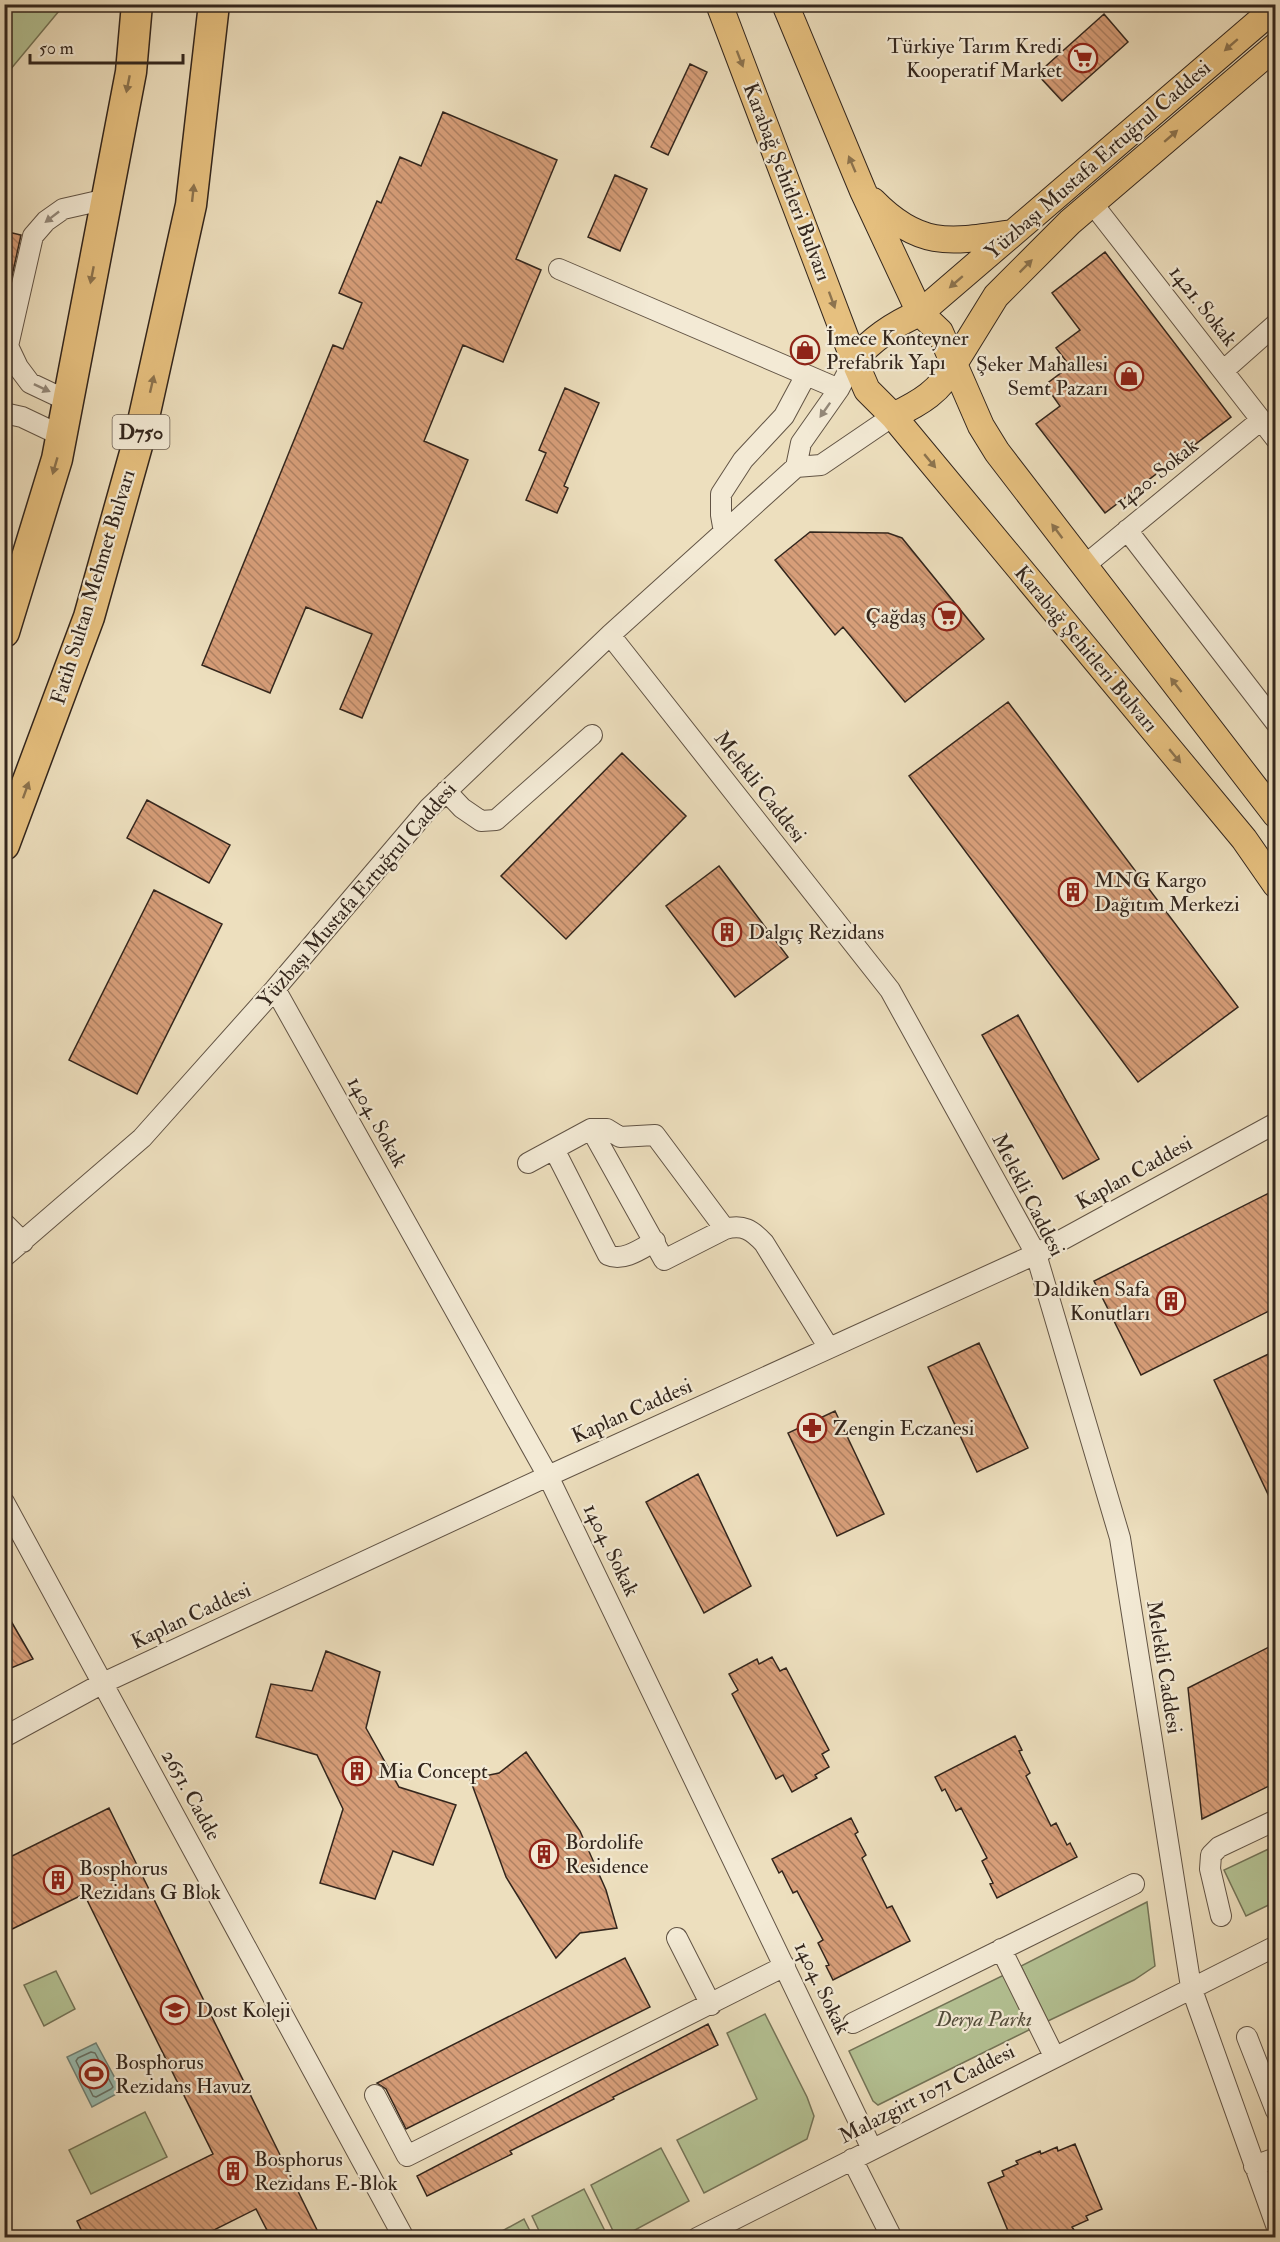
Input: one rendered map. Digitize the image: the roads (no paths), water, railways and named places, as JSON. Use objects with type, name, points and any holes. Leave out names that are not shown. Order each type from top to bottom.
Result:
[{"type":"highway","points":[[7,618],[57,459],[62,436],[131,72],[137,4]]},
{"type":"highway","name":"Fatih Sultan Mehmet Bulvarı","points":[[4,845],[89,617],[140,435],[191,205],[214,4]]},
{"type":"main road","name":"Karabağ Şehitleri Bulvarı","points":[[719,4],[867,390],[893,416],[1244,839],[1261,861],[1275,885]]},
{"type":"main road","points":[[785,4],[863,191],[920,313],[940,332],[981,426],[991,443],[1275,815]]},
{"type":"main road","name":"Yüzbaşı Mustafa Ertuğrul Caddesi","points":[[920,313],[1275,7]]},
{"type":"main road","name":"Yüzbaşı Mustafa Ertuğrul Caddesi","points":[[954,363],[996,296],[1092,203],[1275,46]]},
{"type":"main road","points":[[863,191],[885,214],[902,227],[922,236],[945,241],[1012,233]]},
{"type":"main road","points":[[854,360],[873,340],[894,325],[920,313]]},
{"type":"main road","points":[[893,416],[913,406],[937,389],[947,379],[954,363]]},
{"type":"street","points":[[68,401],[30,383],[18,367],[8,346],[33,236],[46,221],[63,209],[106,199]]},
{"type":"street","name":"1421. Sokak","points":[[1092,203],[1275,439]]},
{"type":"street","points":[[559,269],[839,389]]},
{"type":"street","points":[[1223,371],[1275,324]]},
{"type":"street","points":[[854,360],[839,389],[801,443],[796,467],[821,465],[893,416]]},
{"type":"street","points":[[724,532],[721,494],[742,460],[784,416],[806,375]]},
{"type":"street","points":[[4,413],[22,417],[62,436]]},
{"type":"street","name":"1420. Sokak","points":[[1084,566],[1261,420]]},
{"type":"street","name":"Yüzbaşı Mustafa Ertuğrul Caddesi","points":[[4,1257],[142,1138],[275,989],[446,791],[610,635],[796,467]]},
{"type":"street","points":[[1127,530],[1275,723]]},
{"type":"street","name":"Melekli Caddesi","points":[[610,635],[890,990],[1036,1254],[1119,1538],[1191,1987],[1275,2225]]},
{"type":"street","points":[[446,791],[462,808],[481,821],[496,820],[592,735]]},
{"type":"street","name":"1404. Sokak","points":[[275,989],[548,1476],[872,2148]]},
{"type":"street","name":"Kaplan Caddesi","points":[[4,1737],[103,1683],[548,1476],[1036,1254],[1275,1123]]},
{"type":"street","points":[[591,1128],[664,1260],[725,1229],[736,1226],[752,1230],[764,1243],[829,1348]]},
{"type":"street","points":[[528,1163],[591,1128],[607,1129],[620,1137],[656,1135],[725,1229]]},
{"type":"street","points":[[554,1149],[608,1255],[615,1258],[630,1254],[655,1241]]},
{"type":"street","points":[[4,1223],[23,1242]]},
{"type":"street","name":"2651. Cadde","points":[[4,1502],[404,2238]]},
{"type":"street","points":[[1221,1916],[1210,1869],[1211,1855],[1220,1847],[1275,1820]]},
{"type":"street","points":[[853,2023],[1134,1884]]},
{"type":"street","points":[[677,1938],[711,2005]]},
{"type":"street","name":"Malazgirt 1071 Caddesi","points":[[698,2238],[1275,1946]]},
{"type":"street","points":[[1001,1949],[1054,2056]]},
{"type":"street","points":[[375,2095],[407,2156],[785,1966]]},
{"type":"street","points":[[1247,2037],[1275,2111]]},
{"type":"street","points":[[1254,2166],[1275,2158]]},
{"type":"street","points":[[852,2159],[892,2238]]},
{"type":"water","name":"Bosphorus Rezidans Havuz","points":[[96,2043],[122,2091],[92,2107],[67,2057]]},
{"type":"place","name":"Türkiye Tarım Kredi Kooperatif Market","points":[[1083,58]]},
{"type":"place","name":"İmece Konteyner Prefabrik Yapı","points":[[805,350]]},
{"type":"place","name":"Şeker Mahallesi Semt Pazarı","points":[[1129,376]]},
{"type":"place","name":"Çağdaş","points":[[947,616]]},
{"type":"place","name":"MNG Kargo Dağıtım Merkezi","points":[[1073,892]]},
{"type":"place","name":"Dalgıç Rezidans","points":[[727,932]]},
{"type":"place","name":"Daldiken Safa Konutları","points":[[1171,1301]]},
{"type":"place","name":"Zengin Eczanesi","points":[[812,1428]]},
{"type":"place","name":"Mia Concept","points":[[357,1771]]},
{"type":"place","name":"Bordolife Residence","points":[[544,1854]]},
{"type":"place","name":"Bosphorus Rezidans G Blok","points":[[58,1880]]},
{"type":"place","name":"Dost Koleji","points":[[175,2010]]},
{"type":"place","name":"Bosphorus Rezidans Havuz","points":[[94,2074]]},
{"type":"place","name":"Bosphorus Rezidans E-Blok","points":[[233,2171]]},
{"type":"park label","name":"Derya Parkı","points":[[984,2019]]}]
